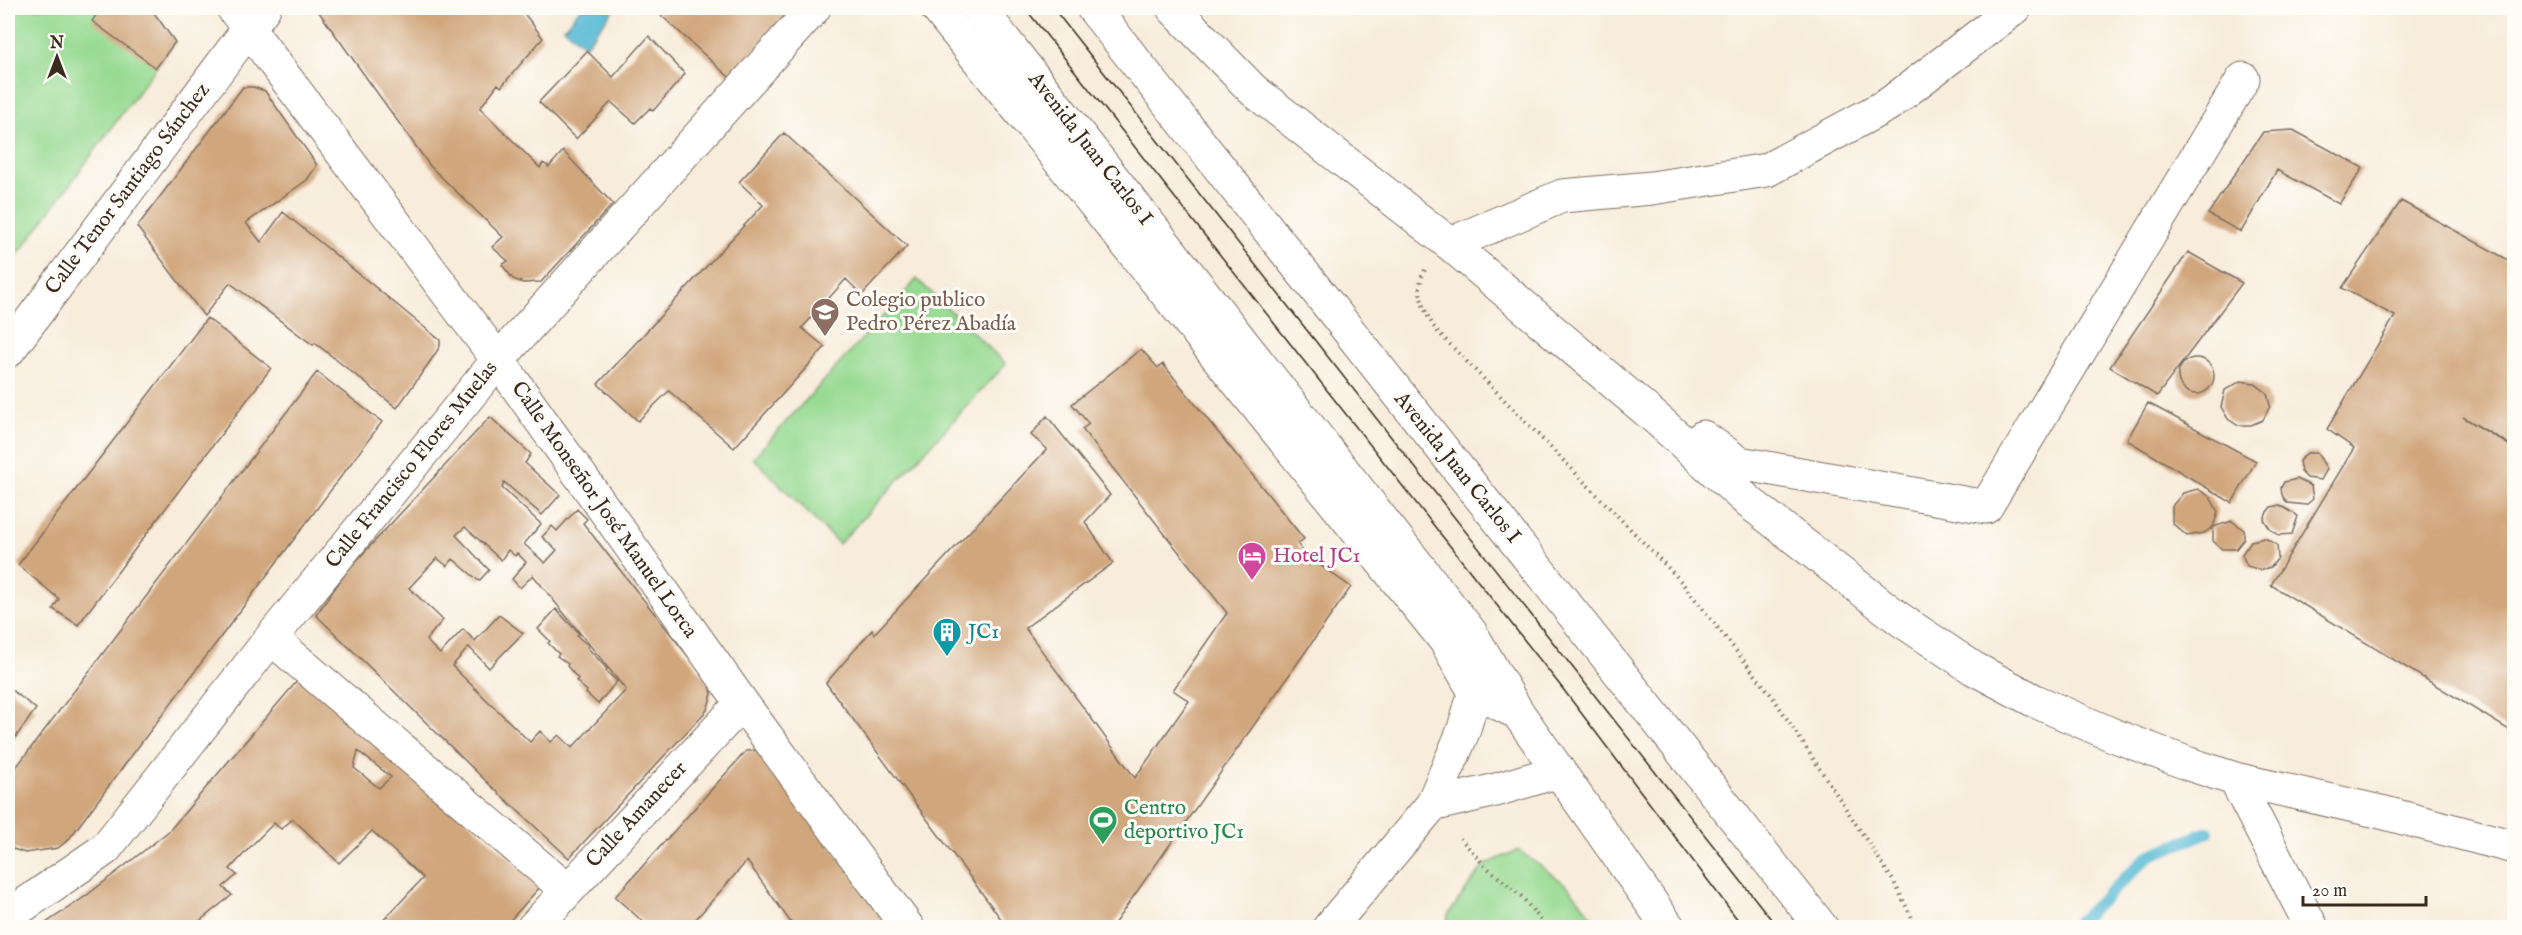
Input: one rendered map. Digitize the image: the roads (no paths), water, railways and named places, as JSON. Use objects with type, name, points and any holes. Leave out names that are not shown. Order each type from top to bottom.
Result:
[{"type":"street","name":"Calle Francisco Flores Muelas","points":[[8,916],[105,849],[271,638],[498,360],[814,8]]},
{"type":"street","points":[[937,8],[1445,640],[1475,692],[1518,713]]},
{"type":"street","name":"Avenida Juan Carlos I","points":[[978,8],[1471,633],[1518,713],[1669,927]]},
{"type":"street","name":"Avenida Juan Carlos I","points":[[1093,8],[1822,927]]},
{"type":"street","points":[[1173,8],[1253,90],[1450,244],[1659,421],[1750,503],[1901,620],[1973,668],[2035,701],[2113,735],[2235,779],[2381,812],[2514,847]]},
{"type":"street","points":[[1450,244],[1562,196],[1652,188],[1767,170],[1889,104],[2015,8]]},
{"type":"street","name":"Calle Monseñor José Manuel Lorca","points":[[249,14],[742,703],[908,927]]},
{"type":"street","name":"Calle Tenor Santiago Sánchez","points":[[8,351],[249,14]]},
{"type":"street","points":[[1659,421],[1693,429],[1739,463],[1986,507],[2243,79]]},
{"type":"street","points":[[1344,922],[1432,805],[1463,732],[1475,692],[1471,633]]},
{"type":"street","points":[[271,638],[567,890]]},
{"type":"street","name":"Calle Amanecer","points":[[533,927],[742,703]]},
{"type":"street","points":[[1432,805],[1496,790],[1559,771]]},
{"type":"street","points":[[2235,779],[2312,927]]},
{"type":"water","points":[[581,8],[615,8],[585,46],[564,28]]},
{"type":"waterway","points":[[2072,928],[2149,856],[2208,832]]},
{"type":"tram line","points":[[1025,8],[1563,689],[1744,928]]},
{"type":"tram line","points":[[1053,8],[1778,928]]},
{"type":"place","name":"Colegio publico Pedro Pérez Abadía","points":[[825,338]]},
{"type":"place","name":"Hotel JC1","points":[[1252,582]]},
{"type":"place","name":"JC1","points":[[947,658]]},
{"type":"place","name":"Centro deportivo JC1","points":[[1103,846]]}]
